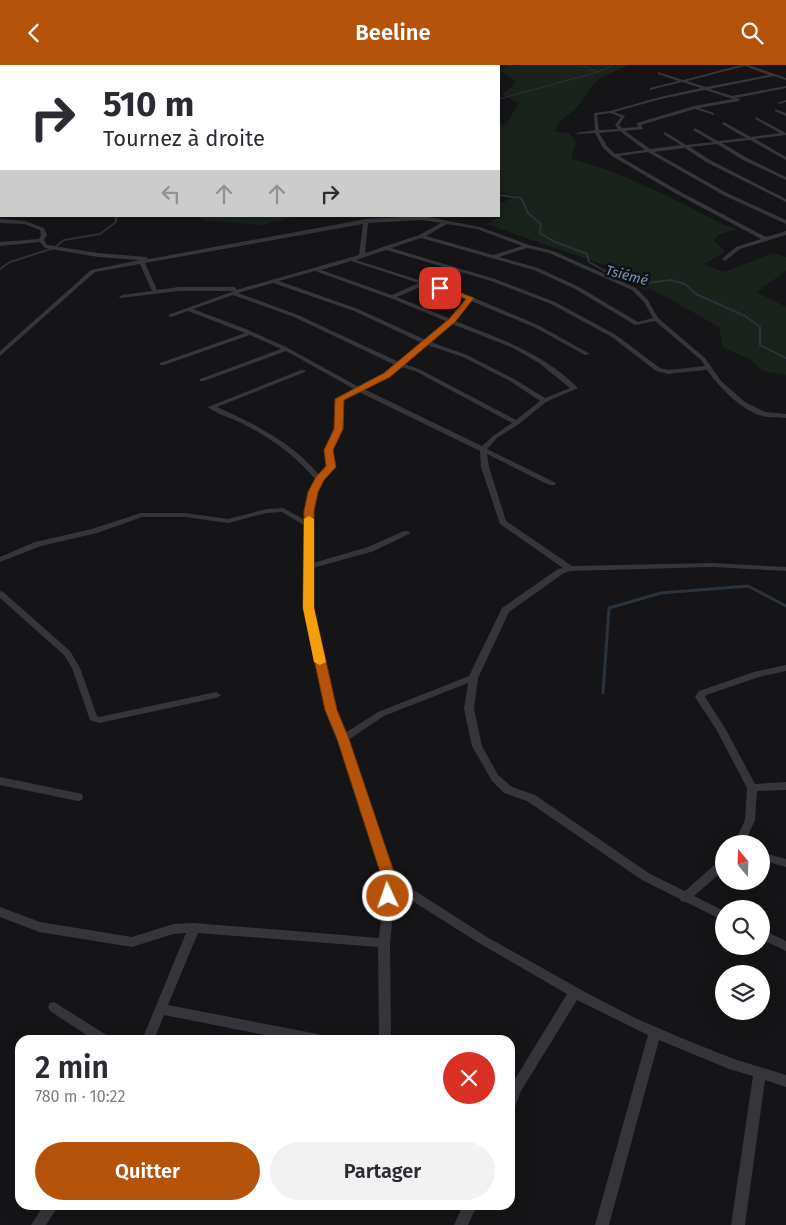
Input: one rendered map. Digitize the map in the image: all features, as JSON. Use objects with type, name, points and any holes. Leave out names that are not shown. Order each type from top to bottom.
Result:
[{"type":"street","points":[[651,89],[745,65],[786,79]]},
{"type":"street","points":[[578,133],[597,133],[641,128],[639,123],[694,107],[718,101],[739,100],[659,73]]},
{"type":"street","points":[[767,240],[690,200],[614,155],[605,147],[597,133],[595,114],[773,75]]},
{"type":"street","points":[[734,97],[786,87]]},
{"type":"street","points":[[779,103],[786,101]]},
{"type":"street","points":[[694,107],[713,114]]},
{"type":"street","points":[[776,110],[786,115]]},
{"type":"street","points":[[610,112],[623,116],[617,123],[622,131],[650,151],[729,197],[786,222]]},
{"type":"street","points":[[756,118],[785,135]]},
{"type":"street","points":[[724,123],[786,159]]},
{"type":"street","points":[[695,129],[717,143],[786,179]]},
{"type":"street","points":[[665,133],[684,147],[786,201]]},
{"type":"street","points":[[614,155],[785,135]]},
{"type":"street","points":[[0,354],[89,273],[143,261],[366,221],[409,217],[446,221],[478,228],[527,246],[551,252],[634,289],[646,301],[656,319],[693,353],[703,359],[708,368],[728,391],[752,409],[763,414],[786,416]]},
{"type":"street","points":[[0,221],[36,226],[42,229],[44,235],[41,240]]},
{"type":"street","points":[[362,255],[366,221]]},
{"type":"street","points":[[171,315],[250,287],[317,270],[386,248],[421,236],[446,221]]},
{"type":"street","points":[[725,259],[738,248],[786,233]]},
{"type":"street","points":[[421,236],[536,269],[577,288],[637,324],[656,319]]},
{"type":"street","points":[[41,240],[45,246],[54,248],[143,261]]},
{"type":"street","points":[[0,244],[41,240]]},
{"type":"street","points":[[493,257],[527,246]]},
{"type":"street","points":[[386,248],[494,280],[553,303],[614,336],[658,370],[668,372],[708,368]]},
{"type":"street","points":[[352,259],[470,298],[538,327],[587,354]]},
{"type":"street","points":[[143,261],[155,292]]},
{"type":"street","points":[[317,270],[392,297],[514,347],[541,362],[575,388],[544,401],[517,423],[495,437],[483,449]]},
{"type":"street","points":[[273,281],[356,310],[473,360],[512,380],[544,401]]},
{"type":"street","points":[[392,297],[425,283]]},
{"type":"street","points":[[122,297],[179,289],[223,290],[250,287]]},
{"type":"street","points":[[232,293],[296,316],[399,364],[417,370],[517,423]]},
{"type":"street","points":[[385,1035],[384,943],[390,881],[343,739],[331,710],[309,608],[309,525],[313,492],[319,479],[331,467],[329,450],[338,429],[339,399],[387,375],[452,321],[470,298]]},
{"type":"street","points":[[188,309],[286,349],[360,389],[552,483]]},
{"type":"street","points":[[162,364],[249,333]]},
{"type":"street","points":[[202,380],[286,349]]},
{"type":"street","points":[[303,371],[211,407],[260,429],[284,445],[319,479]]},
{"type":"street","points":[[483,449],[486,467],[503,521],[570,569]]},
{"type":"street","points":[[0,560],[38,544],[94,531],[141,515],[185,515],[228,521],[266,511],[283,510],[309,525]]},
{"type":"street","points":[[310,566],[371,549],[407,533]]},
{"type":"street","points":[[715,912],[646,877],[531,798],[508,790],[495,778],[477,747],[469,709],[473,678],[505,610],[554,574],[570,569],[712,565],[786,569]]},
{"type":"street","points":[[0,595],[67,653],[76,668],[92,718],[99,720],[216,695]]},
{"type":"street","points":[[743,835],[750,820],[752,788],[720,728],[700,697],[702,693],[757,673],[786,668]]},
{"type":"street","points":[[343,739],[381,714],[473,678]]},
{"type":"street","points":[[0,781],[78,797]]},
{"type":"street","points":[[752,788],[786,786]]},
{"type":"street","points":[[770,859],[786,863]]},
{"type":"street","points":[[685,898],[715,871]]},
{"type":"street","points":[[390,881],[455,924],[575,992],[656,1033],[760,1074],[786,1081]]},
{"type":"street","points":[[0,912],[38,927],[132,942],[173,929],[194,927],[384,943]]},
{"type":"street","points":[[150,1035],[194,927]]},
{"type":"street","points":[[770,938],[786,945]]},
{"type":"street","points":[[515,1090],[575,992]]},
{"type":"street","points":[[54,1007],[96,1035]]},
{"type":"street","points":[[160,1009],[293,1035]]},
{"type":"street","points":[[602,1225],[656,1033]]},
{"type":"street","points":[[738,1225],[760,1074]]},
{"type":"street","points":[[38,1225],[48,1210]]},
{"type":"street","points":[[461,1225],[468,1210]]},
{"type":"shaded area","points":[[509,65],[630,65],[597,81],[577,107],[556,128],[555,132],[569,133],[576,141],[571,159],[630,179],[724,225],[738,229],[718,235],[714,240],[725,252],[704,264],[724,272],[773,253],[786,257],[786,271],[756,292],[786,307],[786,375],[763,371],[749,359],[723,347],[719,327],[652,290],[643,289],[604,265],[486,224],[502,216],[500,214],[500,204],[516,196],[500,192],[500,125],[507,123],[519,103],[502,95],[516,82],[500,70]]},
{"type":"shaded area","points":[[198,217],[294,217],[261,225],[203,220]]},
{"type":"waterway","points":[[582,65],[597,72]]},
{"type":"waterway","name":"Tsiémé","points":[[500,99],[598,72],[614,65]]},
{"type":"waterway","name":"Tsiémé","points":[[500,195],[521,198],[528,213],[541,224],[540,233],[553,241],[587,254],[589,262],[605,271],[646,283],[671,280],[685,284],[696,294],[745,316],[760,327],[760,345],[786,358]]},
{"type":"waterway","points":[[0,269],[10,262],[54,248],[64,240],[100,234],[116,222],[116,217]]},
{"type":"waterway","points":[[603,693],[609,608],[661,593],[748,586],[786,606]]},
{"type":"slow traffic","points":[[309,519],[309,608],[320,662]]},
{"type":"route","points":[[388,896],[390,881],[368,811],[331,710],[309,608],[309,511],[313,492],[319,479],[331,467],[329,450],[338,429],[339,399],[387,375],[412,352],[452,321],[470,298],[440,288]]}]
